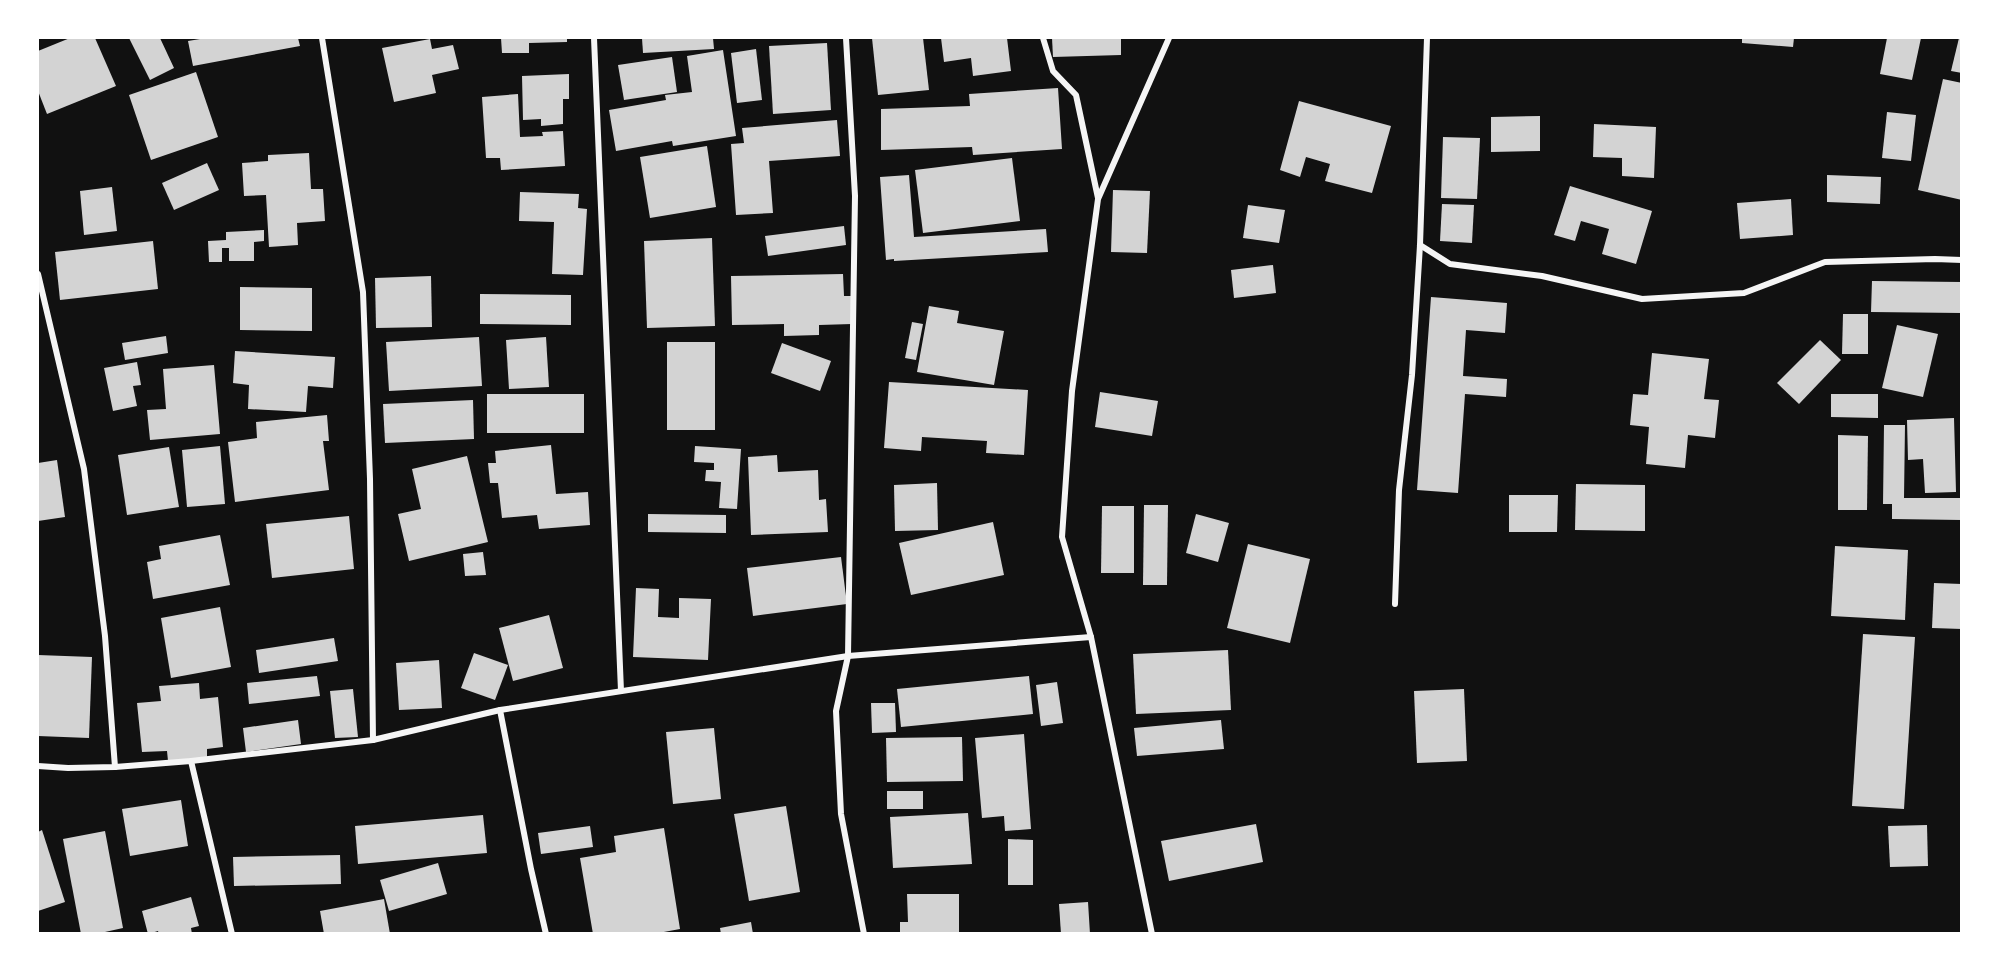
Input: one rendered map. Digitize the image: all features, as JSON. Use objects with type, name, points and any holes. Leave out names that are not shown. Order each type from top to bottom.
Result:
[{"type":"street","points":[[322,38],[363,292],[370,479],[374,740]]},
{"type":"street","points":[[594,38],[621,691]]},
{"type":"street","points":[[846,38],[855,196],[848,656],[836,711],[841,814],[864,933]]},
{"type":"street","points":[[1043,38],[1053,71],[1076,95],[1098,200]]},
{"type":"street","points":[[1152,933],[1091,637],[1062,537],[1072,391],[1098,200],[1169,38]]},
{"type":"street","points":[[1395,604],[1399,490],[1412,375],[1420,245],[1427,38]]},
{"type":"street","points":[[1420,245],[1450,264],[1542,276],[1642,299],[1744,293],[1825,262],[1935,259],[1962,261]]},
{"type":"street","points":[[38,274],[84,469],[105,636],[115,767]]},
{"type":"street","points":[[38,766],[115,767],[191,761],[374,740],[500,710],[848,656],[1091,637]]},
{"type":"street","points":[[500,710],[546,933]]},
{"type":"street","points":[[191,761],[232,933]]},
{"type":"building","points":[[70,38],[95,38],[116,86],[47,114],[38,91],[38,51]]},
{"type":"building","points":[[129,38],[160,38],[174,68],[150,80]]},
{"type":"building","points":[[206,38],[298,38],[300,46],[193,66],[188,41]]},
{"type":"building","points":[[501,38],[567,38],[567,42],[529,43],[529,53],[502,53]]},
{"type":"building","points":[[642,38],[713,38],[714,49],[643,53]]},
{"type":"building","points":[[872,38],[923,38],[929,90],[878,95]]},
{"type":"building","points":[[941,38],[1007,38],[1011,71],[973,76],[971,58],[944,62]]},
{"type":"building","points":[[1052,38],[1121,38],[1121,55],[1053,57]]},
{"type":"building","points":[[1742,38],[1794,38],[1793,47],[1742,43]]},
{"type":"building","points":[[1887,38],[1921,38],[1912,80],[1880,74]]},
{"type":"building","points":[[1959,38],[1962,38],[1962,73],[1951,71]]},
{"type":"building","points":[[430,39],[432,49],[453,45],[459,69],[432,75],[436,93],[394,102],[382,48]]},
{"type":"building","points":[[827,43],[831,110],[773,114],[769,46]]},
{"type":"building","points":[[756,49],[762,100],[737,103],[731,53]]},
{"type":"building","points":[[723,50],[736,136],[673,146],[672,141],[616,151],[609,110],[666,100],[665,95],[692,92],[687,56]]},
{"type":"building","points":[[672,57],[677,92],[624,100],[618,65]]},
{"type":"building","points":[[196,72],[218,137],[151,160],[129,95]]},
{"type":"building","points":[[569,74],[569,99],[563,99],[563,124],[541,126],[541,119],[523,120],[522,76]]},
{"type":"building","points":[[1943,79],[1962,83],[1962,200],[1918,190]]},
{"type":"building","points":[[1058,88],[1062,149],[973,155],[972,147],[881,150],[881,109],[970,106],[969,94]]},
{"type":"building","points":[[518,94],[520,137],[543,136],[542,132],[563,131],[565,166],[501,170],[500,158],[486,158],[482,97]]},
{"type":"building","points":[[1299,101],[1391,126],[1372,193],[1325,181],[1330,164],[1306,157],[1300,177],[1280,170]]},
{"type":"building","points":[[1887,112],[1916,115],[1911,161],[1882,158]]},
{"type":"building","points":[[1540,116],[1540,151],[1491,152],[1491,117]]},
{"type":"building","points":[[837,120],[840,156],[769,161],[773,213],[736,215],[731,144],[744,143],[742,128]]},
{"type":"building","points":[[1594,124],[1656,127],[1654,178],[1622,176],[1622,158],[1593,157]]},
{"type":"building","points":[[1443,137],[1480,138],[1477,199],[1441,198]]},
{"type":"building","points":[[707,146],[716,207],[650,218],[640,157]]},
{"type":"building","points":[[309,153],[311,189],[323,189],[325,221],[297,223],[298,245],[269,247],[266,195],[244,196],[242,163],[268,161],[268,155]]},
{"type":"building","points":[[1012,158],[1020,221],[923,233],[915,170]]},
{"type":"building","points":[[207,163],[219,190],[174,210],[162,183]]},
{"type":"building","points":[[909,175],[914,237],[1046,229],[1048,252],[886,260],[880,177]]},
{"type":"building","points":[[1827,175],[1881,177],[1880,204],[1827,202]]},
{"type":"building","points":[[1570,186],[1652,211],[1636,264],[1602,254],[1609,229],[1581,221],[1575,241],[1554,235]]},
{"type":"building","points":[[112,187],[117,231],[84,235],[80,191]]},
{"type":"building","points":[[1113,190],[1150,191],[1147,253],[1111,252]]},
{"type":"building","points":[[520,192],[579,194],[578,208],[587,209],[583,275],[552,274],[554,222],[519,221]]},
{"type":"building","points":[[1791,199],[1793,235],[1740,239],[1737,203]]},
{"type":"building","points":[[1442,204],[1474,205],[1472,243],[1440,241]]},
{"type":"building","points":[[1248,205],[1285,210],[1279,243],[1243,238]]},
{"type":"building","points":[[844,226],[846,245],[768,256],[765,236]]},
{"type":"building","points":[[264,230],[264,241],[254,242],[254,261],[229,261],[229,248],[222,248],[222,262],[209,262],[208,241],[226,240],[226,232]]},
{"type":"building","points":[[712,238],[715,326],[647,328],[644,241]]},
{"type":"building","points":[[153,241],[158,289],[60,300],[55,252]]},
{"type":"building","points":[[1273,265],[1276,293],[1234,298],[1231,270]]},
{"type":"building","points":[[843,274],[844,296],[852,296],[852,324],[819,325],[819,335],[784,336],[784,324],[732,325],[731,276]]},
{"type":"building","points":[[431,276],[432,327],[376,328],[375,278]]},
{"type":"building","points":[[1872,281],[1962,282],[1961,313],[1871,312]]},
{"type":"building","points":[[240,287],[312,288],[312,331],[240,330]]},
{"type":"building","points":[[480,294],[571,295],[571,325],[480,324]]},
{"type":"building","points":[[1431,297],[1507,303],[1505,333],[1466,330],[1463,376],[1507,379],[1506,397],[1465,394],[1458,493],[1417,490]]},
{"type":"building","points":[[929,306],[959,311],[957,323],[1004,331],[994,385],[917,372]]},
{"type":"building","points":[[1843,314],[1868,314],[1868,354],[1842,354]]},
{"type":"building","points":[[912,322],[923,324],[916,360],[905,358]]},
{"type":"building","points":[[1897,325],[1938,334],[1923,397],[1882,388]]},
{"type":"building","points":[[166,336],[168,353],[125,360],[122,343]]},
{"type":"building","points":[[479,337],[482,386],[389,391],[386,342]]},
{"type":"building","points":[[546,337],[549,387],[509,389],[506,340]]},
{"type":"building","points":[[1820,340],[1841,360],[1799,404],[1777,383]]},
{"type":"building","points":[[667,342],[715,342],[715,430],[667,430]]},
{"type":"building","points":[[782,343],[831,361],[820,391],[771,373]]},
{"type":"building","points":[[235,351],[335,357],[333,388],[308,386],[306,412],[248,409],[249,385],[233,383]]},
{"type":"building","points":[[1652,353],[1709,359],[1704,399],[1719,400],[1715,438],[1688,435],[1685,468],[1646,464],[1649,427],[1630,425],[1633,394],[1648,395]]},
{"type":"building","points":[[137,362],[141,385],[133,386],[137,406],[113,411],[104,368]]},
{"type":"building","points":[[214,365],[220,434],[150,440],[147,410],[166,409],[163,369]]},
{"type":"building","points":[[889,382],[1028,390],[1024,455],[986,453],[987,441],[922,437],[921,451],[884,448]]},
{"type":"building","points":[[1100,392],[1158,401],[1152,436],[1095,427]]},
{"type":"building","points":[[487,394],[584,394],[584,433],[487,433]]},
{"type":"building","points":[[1831,394],[1878,394],[1878,418],[1831,417]]},
{"type":"building","points":[[473,400],[474,439],[385,443],[383,404]]},
{"type":"building","points":[[327,415],[329,441],[323,441],[329,490],[235,502],[228,442],[257,438],[256,422]]},
{"type":"building","points":[[1954,418],[1956,492],[1925,493],[1923,459],[1908,460],[1907,420]]},
{"type":"building","points":[[1884,425],[1905,425],[1904,498],[1962,498],[1962,520],[1892,519],[1892,504],[1883,504]]},
{"type":"building","points":[[1838,435],[1868,436],[1867,510],[1838,510]]},
{"type":"building","points":[[551,445],[556,494],[588,492],[590,525],[539,529],[537,515],[502,518],[498,483],[490,483],[488,463],[496,463],[495,451]]},
{"type":"building","points":[[220,446],[225,504],[187,507],[182,450]]},
{"type":"building","points":[[695,446],[741,449],[737,509],[719,508],[721,482],[705,481],[706,470],[714,470],[714,463],[694,462]]},
{"type":"building","points":[[169,447],[179,507],[127,515],[118,455]]},
{"type":"building","points":[[777,455],[778,472],[818,470],[819,500],[826,499],[828,532],[751,535],[748,457]]},
{"type":"building","points":[[467,456],[488,542],[409,561],[398,514],[421,509],[412,469]]},
{"type":"building","points":[[57,460],[65,517],[38,521],[38,463]]},
{"type":"building","points":[[937,483],[938,530],[895,531],[894,485]]},
{"type":"building","points":[[1576,484],[1645,485],[1645,531],[1575,530]]},
{"type":"building","points":[[1509,495],[1558,495],[1557,532],[1509,532]]},
{"type":"building","points":[[1144,505],[1168,505],[1167,585],[1143,585]]},
{"type":"building","points":[[1102,506],[1134,506],[1134,573],[1101,573]]},
{"type":"building","points":[[648,514],[726,515],[726,533],[648,532]]},
{"type":"building","points":[[1196,514],[1229,523],[1218,562],[1186,553]]},
{"type":"building","points":[[349,516],[354,569],[272,578],[266,524]]},
{"type":"building","points":[[993,522],[1004,575],[911,595],[899,543]]},
{"type":"building","points":[[220,535],[230,585],[153,599],[147,562],[161,559],[159,546]]},
{"type":"building","points":[[1248,544],[1310,559],[1290,643],[1227,628]]},
{"type":"building","points":[[1835,546],[1908,550],[1905,620],[1831,616]]},
{"type":"building","points":[[483,552],[486,575],[465,576],[463,554]]},
{"type":"building","points":[[841,557],[847,604],[753,616],[747,568]]},
{"type":"building","points":[[1934,583],[1962,584],[1962,629],[1932,628]]},
{"type":"building","points":[[636,588],[659,589],[658,617],[679,618],[679,598],[711,599],[708,660],[633,657]]},
{"type":"building","points":[[220,607],[231,667],[171,678],[161,618]]},
{"type":"building","points":[[549,615],[563,668],[513,681],[499,628]]},
{"type":"building","points":[[1863,634],[1915,637],[1904,809],[1852,806]]},
{"type":"building","points":[[334,638],[338,661],[259,673],[256,650]]},
{"type":"building","points":[[1228,650],[1231,710],[1136,714],[1133,654]]},
{"type":"building","points":[[474,653],[508,665],[495,700],[461,688]]},
{"type":"building","points":[[38,655],[92,657],[89,738],[38,736]]},
{"type":"building","points":[[439,660],[442,708],[399,710],[396,663]]},
{"type":"building","points":[[317,676],[320,696],[249,704],[247,683]]},
{"type":"building","points":[[1029,676],[1033,714],[901,727],[897,689]]},
{"type":"building","points":[[1057,682],[1063,723],[1041,726],[1036,685]]},
{"type":"building","points":[[199,683],[200,699],[218,697],[223,747],[207,749],[207,758],[168,761],[167,751],[142,752],[137,703],[161,701],[159,686]]},
{"type":"building","points":[[353,689],[358,737],[335,738],[330,691]]},
{"type":"building","points":[[1464,689],[1467,761],[1417,763],[1414,691]]},
{"type":"building","points":[[871,703],[895,703],[896,732],[872,733]]},
{"type":"building","points":[[298,720],[301,744],[246,752],[243,728]]},
{"type":"building","points":[[1221,720],[1224,749],[1137,756],[1134,728]]},
{"type":"building","points":[[714,728],[721,799],[673,804],[666,732]]},
{"type":"building","points":[[1024,734],[1031,829],[1005,831],[1004,816],[982,818],[975,738]]},
{"type":"building","points":[[962,737],[963,781],[887,782],[886,738]]},
{"type":"building","points":[[887,791],[923,791],[923,809],[887,809]]},
{"type":"building","points":[[181,800],[188,846],[130,856],[122,809]]},
{"type":"building","points":[[786,806],[800,892],[749,901],[734,814]]},
{"type":"building","points":[[968,813],[972,864],[893,868],[890,817]]},
{"type":"building","points":[[483,815],[487,853],[358,864],[355,826]]},
{"type":"building","points":[[1256,824],[1263,862],[1169,881],[1161,841]]},
{"type":"building","points":[[1927,825],[1928,866],[1890,867],[1888,826]]},
{"type":"building","points":[[590,826],[593,847],[541,854],[538,833]]},
{"type":"building","points":[[664,828],[680,929],[653,934],[593,934],[580,858],[616,852],[614,836]]},
{"type":"building","points":[[42,830],[65,902],[38,911],[38,832]]},
{"type":"building","points":[[105,831],[123,928],[96,934],[81,934],[63,839]]},
{"type":"building","points":[[1008,839],[1033,840],[1033,885],[1008,885]]},
{"type":"building","points":[[340,855],[341,884],[234,886],[233,857]]},
{"type":"building","points":[[438,863],[447,894],[389,911],[380,880]]},
{"type":"building","points":[[907,894],[959,894],[959,934],[900,934],[900,922],[908,922]]},
{"type":"building","points":[[191,897],[199,926],[191,928],[192,934],[159,934],[158,931],[148,934],[142,911]]},
{"type":"building","points":[[384,899],[390,934],[324,934],[320,911]]},
{"type":"building","points":[[1088,902],[1090,934],[1061,934],[1059,904]]},
{"type":"building","points":[[751,922],[753,934],[721,934],[720,928]]}]
